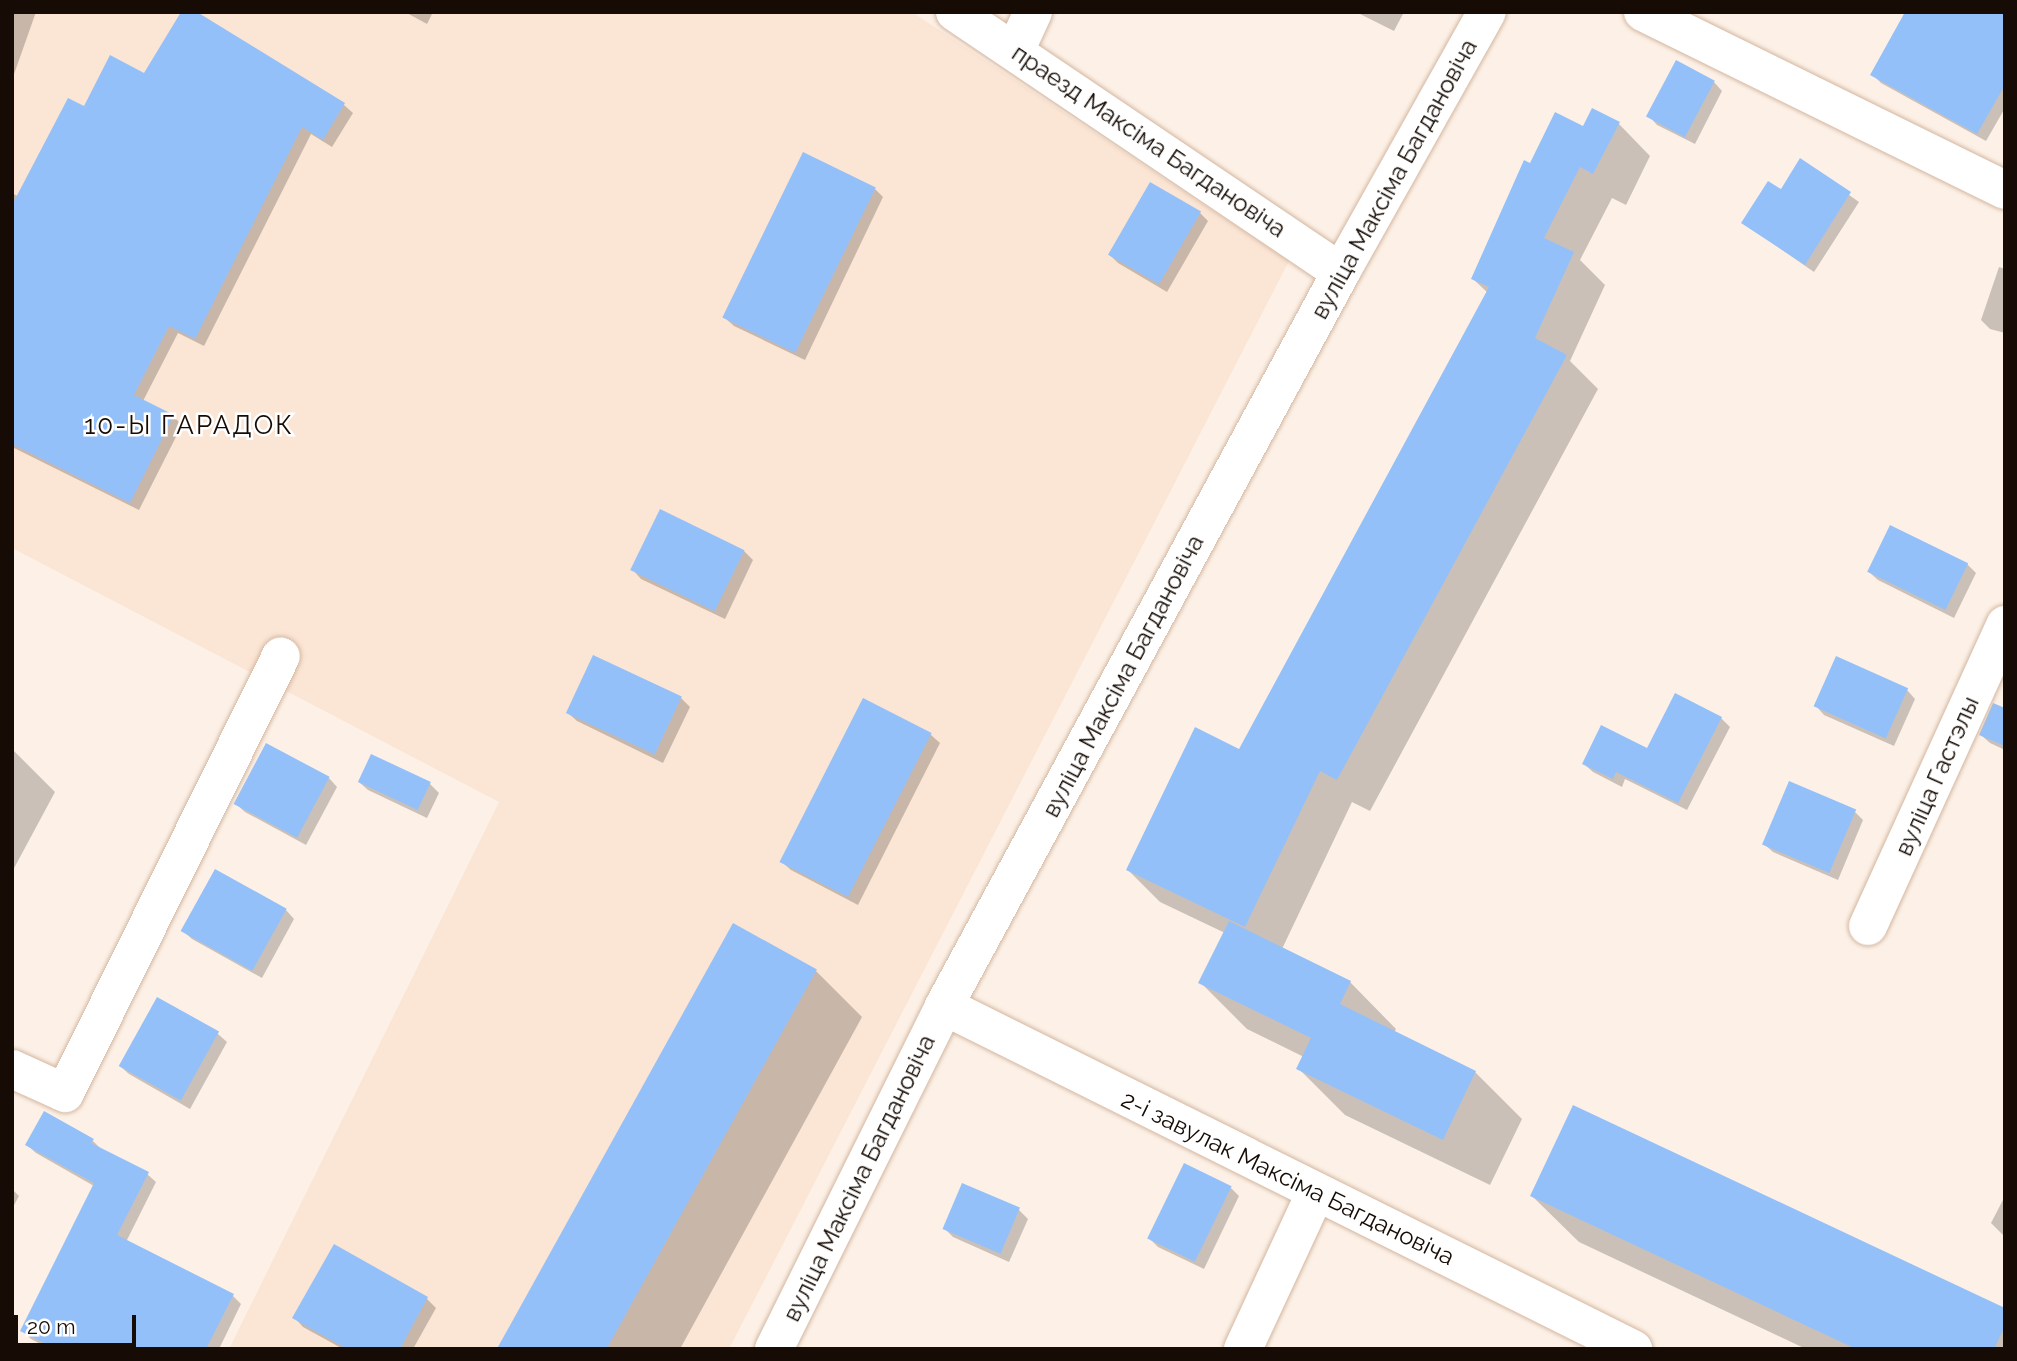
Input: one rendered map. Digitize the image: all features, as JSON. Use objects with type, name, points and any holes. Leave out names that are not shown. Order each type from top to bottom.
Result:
[{"type":"street","name":"праезд Максіма Багдановіча","points":[[956,12],[1341,272]]},
{"type":"street","points":[[1015,51],[1033,12]]},
{"type":"street","name":"вуліца Максіма Багдановіча","points":[[774,1349],[944,1006],[1341,272],[1487,12]]},
{"type":"street","points":[[1643,12],[2005,190]]},
{"type":"street","name":"вуліца Гастэлы","points":[[1868,926],[2005,625]]},
{"type":"street","points":[[12,1069],[65,1093],[281,656]]},
{"type":"street","name":"2-і завулак Максіма Багдановіча","points":[[944,1006],[1317,1192],[1614,1345]]},
{"type":"street","points":[[1243,1349],[1317,1192]]},
{"type":"shaded area","points":[[12,12],[912,12],[1289,261],[729,1349],[229,1349],[499,802],[12,548]]},
{"type":"building","points":[[181,12],[197,12],[345,103],[323,140],[302,127],[195,339],[169,326],[134,395],[174,415],[130,503],[12,444],[12,205],[68,98],[84,106],[110,55],[144,73]]},
{"type":"building","points":[[1905,12],[2005,12],[2005,85],[1977,134],[1870,75]]},
{"type":"building","points":[[1676,60],[1715,81],[1685,137],[1646,117]]},
{"type":"building","points":[[1592,108],[1620,122],[1593,174],[1580,167],[1544,238],[1574,252],[1535,338],[1567,355],[1337,780],[1320,771],[1245,927],[1126,870],[1195,727],[1239,749],[1489,287],[1471,279],[1524,160],[1530,163],[1555,112],[1583,126]]},
{"type":"building","points":[[803,152],[876,188],[795,353],[722,317]]},
{"type":"building","points":[[1800,158],[1851,192],[1805,265],[1741,223],[1768,181],[1781,189]]},
{"type":"building","points":[[1150,182],[1201,212],[1159,284],[1108,255]]},
{"type":"building","points":[[660,509],[744,550],[715,611],[630,570]]},
{"type":"building","points":[[1890,525],[1968,563],[1945,610],[1867,572]]},
{"type":"building","points":[[593,655],[682,696],[655,754],[566,713]]},
{"type":"building","points":[[1836,656],[1908,688],[1886,738],[1814,706]]},
{"type":"building","points":[[1675,693],[1722,717],[1678,803],[1616,772],[1613,779],[1582,764],[1601,725],[1647,748]]},
{"type":"building","points":[[863,698],[932,733],[848,897],[779,862]]},
{"type":"building","points":[[1993,703],[2005,708],[2005,746],[1979,735]]},
{"type":"building","points":[[266,743],[330,777],[297,838],[234,804]]},
{"type":"building","points":[[371,754],[431,782],[418,810],[358,782]]},
{"type":"building","points":[[1789,781],[1856,810],[1829,873],[1762,845]]},
{"type":"building","points":[[215,869],[287,909],[252,971],[181,931]]},
{"type":"building","points":[[1229,921],[1351,981],[1340,1004],[1476,1071],[1443,1140],[1296,1069],[1311,1038],[1198,983]]},
{"type":"building","points":[[733,923],[817,970],[607,1349],[497,1348]]},
{"type":"building","points":[[157,997],[219,1031],[181,1101],[119,1066]]},
{"type":"building","points":[[1573,1105],[2005,1308],[2005,1326],[1994,1349],[1856,1349],[1530,1196]]},
{"type":"building","points":[[44,1111],[94,1139],[91,1143],[149,1172],[117,1235],[234,1294],[206,1349],[56,1349],[20,1331],[94,1183],[25,1145]]},
{"type":"building","points":[[1184,1163],[1232,1186],[1195,1262],[1147,1238]]},
{"type":"building","points":[[962,1183],[1020,1208],[1000,1254],[942,1229]]},
{"type":"building","points":[[334,1244],[428,1297],[400,1349],[347,1349],[292,1318]]},
{"type":"district","name":"10-Ы ГАРАДОК","points":[[189,426]]}]
